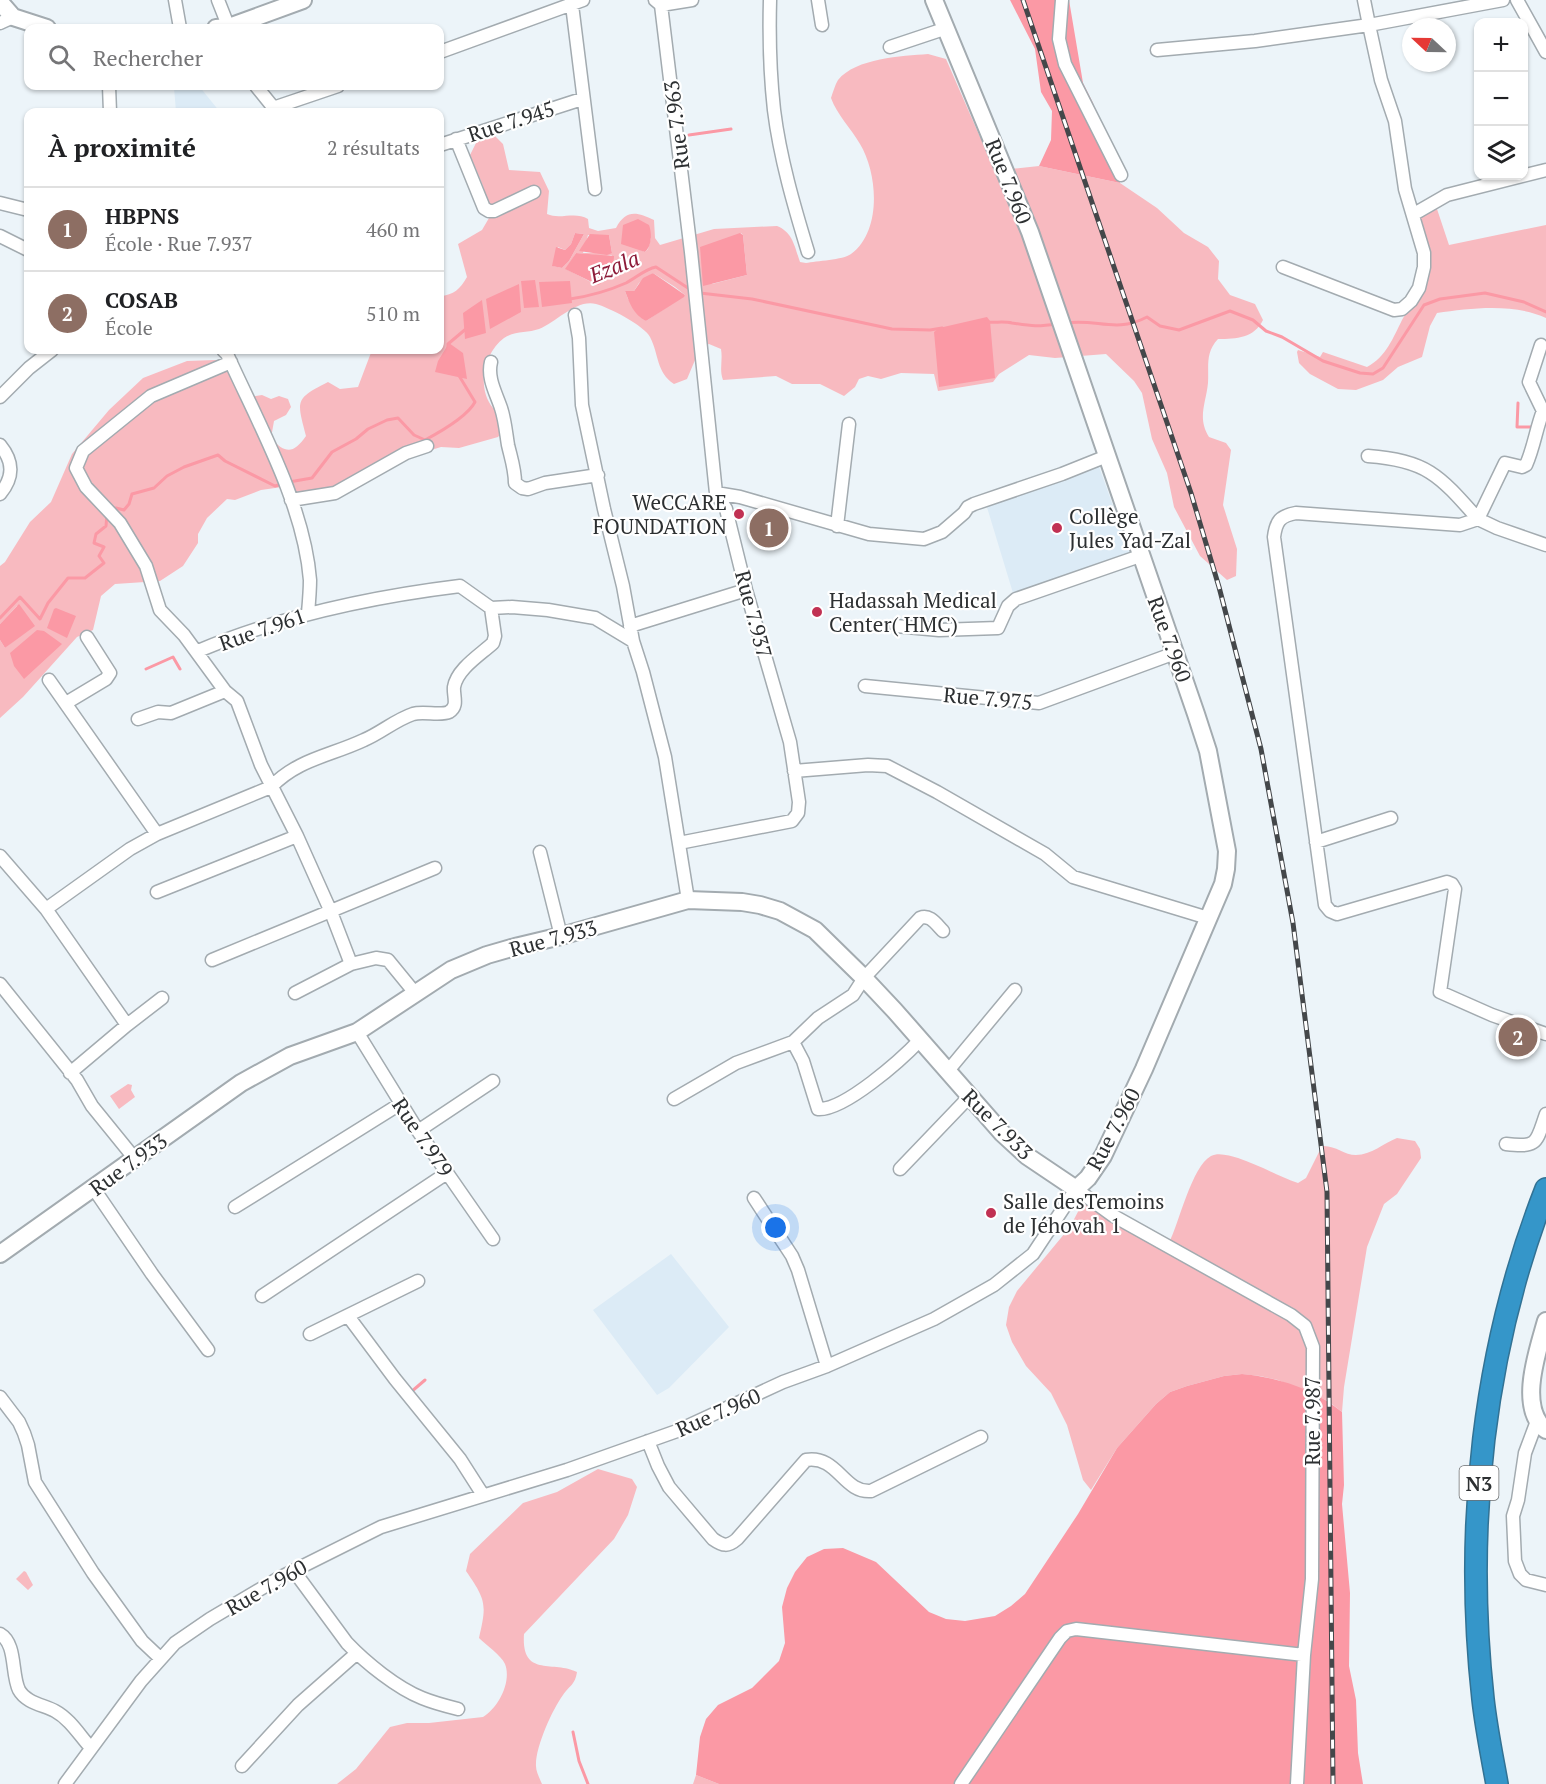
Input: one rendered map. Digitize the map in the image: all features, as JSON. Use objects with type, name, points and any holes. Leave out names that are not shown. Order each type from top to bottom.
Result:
[{"type":"highway","name":"N3","points":[[1497,1784],[1483,1699],[1477,1600],[1478,1486],[1501,1337],[1521,1258],[1546,1189]]},
{"type":"street","points":[[174,0],[179,24]]},
{"type":"street","points":[[218,0],[223,24]]},
{"type":"street","points":[[235,24],[303,0]]},
{"type":"street","points":[[658,3],[692,0]]},
{"type":"street","points":[[770,0],[774,111],[793,202],[808,252]]},
{"type":"street","points":[[818,0],[822,25]]},
{"type":"street","name":"Rue 7.960","points":[[65,1784],[160,1658],[175,1643],[210,1619],[294,1571],[381,1527],[567,1470],[677,1431],[783,1382],[827,1366],[934,1319],[994,1285],[1034,1254],[1076,1189],[1088,1178],[1103,1156],[1144,1069],[1223,884],[1227,851],[1208,751],[1175,652],[1030,232],[934,0]]},
{"type":"street","points":[[1062,0],[1059,39],[1065,64],[1120,175]]},
{"type":"street","points":[[1282,267],[1394,310],[1402,309],[1411,301],[1419,288],[1424,267],[1424,253],[1405,189],[1395,121],[1381,80],[1364,0]]},
{"type":"street","points":[[1157,50],[1255,41],[1369,25],[1503,0]]},
{"type":"street","points":[[1517,0],[1544,45]]},
{"type":"street","points":[[0,2],[6,20],[26,24]]},
{"type":"street","points":[[444,51],[577,3],[582,99],[595,189]]},
{"type":"street","name":"Rue 7.963","points":[[658,3],[692,252],[716,493]]},
{"type":"street","points":[[890,47],[947,28]]},
{"type":"street","points":[[109,90],[110,108]]},
{"type":"street","points":[[259,90],[273,108]]},
{"type":"street","points":[[280,108],[328,90]]},
{"type":"street","name":"Rue 7.945","points":[[444,144],[582,99]]},
{"type":"street","points":[[456,139],[484,208],[494,211],[534,192]]},
{"type":"street","points":[[1414,214],[1447,195],[1546,170]]},
{"type":"street","points":[[0,203],[24,209]]},
{"type":"street","points":[[0,236],[24,248]]},
{"type":"street","points":[[574,315],[579,338],[582,405],[623,586],[633,641],[665,757],[688,900]]},
{"type":"street","points":[[1541,345],[1529,382],[1543,411],[1536,431],[1535,445],[1526,465],[1521,467],[1505,463],[1478,519],[1460,525],[1296,513],[1283,515],[1275,524],[1274,537],[1325,905],[1337,914],[1447,882],[1452,884],[1455,889],[1440,992],[1492,1015],[1546,1034]]},
{"type":"street","points":[[0,397],[47,354]]},
{"type":"street","points":[[226,354],[286,484],[302,535],[310,580],[309,613]]},
{"type":"street","points":[[198,651],[160,610],[146,566],[120,523],[86,487],[76,468],[82,451],[151,396],[231,362]]},
{"type":"street","points":[[491,362],[489,370],[502,410],[515,469],[515,483],[528,489],[545,483],[598,475]]},
{"type":"street","points":[[837,526],[849,424]]},
{"type":"street","points":[[0,445],[11,464],[11,476],[0,494]]},
{"type":"street","points":[[291,500],[335,493],[406,453],[426,446]]},
{"type":"street","points":[[716,493],[740,497],[869,534],[924,539],[942,532],[974,504],[1107,456]]},
{"type":"street","points":[[1368,456],[1396,458],[1430,470],[1478,519],[1546,545]]},
{"type":"street","name":"Rue 7.937","points":[[679,843],[792,821],[798,813],[799,802],[790,742],[746,590],[726,508],[716,493]]},
{"type":"street","points":[[896,626],[939,630],[998,628],[1008,606],[1016,599],[1140,556]]},
{"type":"street","name":"Rue 7.961","points":[[351,964],[297,836],[271,787],[237,701],[225,691],[198,651],[227,639],[309,613],[417,591],[460,586],[491,608]]},
{"type":"street","points":[[630,626],[746,590]]},
{"type":"street","points":[[46,909],[130,849],[157,834],[271,787],[283,774],[295,767],[366,740],[399,720],[415,714],[432,712],[445,714],[452,710],[455,703],[454,688],[462,671],[493,643],[495,636],[491,608],[548,610],[595,618],[633,641]]},
{"type":"street","points":[[66,703],[106,679],[110,673],[87,637]]},
{"type":"street","name":"Rue 7.975","points":[[865,686],[1038,703],[1175,652]]},
{"type":"street","points":[[49,680],[157,834]]},
{"type":"street","points":[[138,719],[158,712],[171,713],[225,691]]},
{"type":"street","points":[[794,771],[868,765],[887,766],[1045,854],[1073,876],[1208,918]]},
{"type":"street","points":[[1316,842],[1391,818]]},
{"type":"street","points":[[157,892],[297,836]]},
{"type":"street","points":[[540,852],[561,936]]},
{"type":"street","points":[[0,856],[46,909],[127,1025]]},
{"type":"street","points":[[212,960],[435,868]]},
{"type":"street","name":"Rue 7.933","points":[[0,1254],[210,1104],[262,1071],[290,1056],[357,1032],[451,970],[515,946],[561,936],[688,900],[742,902],[780,910],[815,930],[864,978],[1002,1133],[1028,1156],[1076,1189]]},
{"type":"street","points":[[674,1099],[736,1063],[793,1042],[818,1018],[848,999],[864,978],[920,918],[925,916],[930,918],[943,931]]},
{"type":"street","points":[[295,993],[351,964],[376,958],[388,960],[415,993]]},
{"type":"street","points":[[0,984],[135,1159]]},
{"type":"street","points":[[948,1072],[1015,990]]},
{"type":"street","points":[[70,1073],[162,998]]},
{"type":"street","name":"Rue 7.979","points":[[357,1032],[400,1104],[494,1239]]},
{"type":"street","points":[[793,1042],[803,1061],[818,1109],[825,1110],[836,1106],[872,1083],[920,1040]]},
{"type":"street","points":[[418,1131],[493,1082]]},
{"type":"street","points":[[900,1169],[969,1098]]},
{"type":"street","points":[[235,1207],[400,1104]]},
{"type":"street","points":[[1506,1144],[1525,1146],[1532,1144],[1546,1114]]},
{"type":"street","points":[[262,1296],[447,1173]]},
{"type":"street","points":[[94,1189],[208,1350]]},
{"type":"street","name":"Rue 7.987","points":[[1076,1189],[1112,1215],[1290,1314],[1305,1326],[1313,1347],[1311,1579],[1304,1655],[1297,1784]]},
{"type":"street","points":[[754,1198],[792,1256],[827,1366]]},
{"type":"street","points":[[310,1334],[418,1281]]},
{"type":"street","points":[[348,1316],[395,1379],[460,1459],[483,1495]]},
{"type":"street","points":[[1546,1321],[1532,1377],[1531,1403],[1542,1426],[1525,1453],[1518,1500],[1513,1516],[1515,1561],[1520,1574],[1526,1580],[1546,1585]]},
{"type":"street","points":[[0,1397],[19,1422],[24,1433],[35,1482],[93,1573],[141,1641],[160,1658]]},
{"type":"street","points":[[648,1441],[669,1487],[713,1539],[721,1545],[730,1545],[806,1460],[818,1458],[828,1463],[855,1488],[871,1491],[981,1437]]},
{"type":"street","points":[[294,1571],[347,1643],[357,1653],[399,1685],[422,1698],[458,1709]]},
{"type":"street","points":[[961,1784],[1067,1631],[1076,1629],[1304,1655]]},
{"type":"street","points":[[0,1634],[7,1640],[10,1648],[20,1691],[27,1698],[57,1712],[69,1722],[91,1748]]},
{"type":"street","points":[[242,1766],[298,1705],[357,1653]]},
{"type":"shaded area","points":[[1010,0],[1069,0],[1083,83],[1093,103],[1102,139],[1120,183],[1039,166],[1051,140],[1052,111],[1041,92],[1035,49]]},
{"type":"shaded area","points":[[928,54],[946,59],[980,137],[995,159],[1010,169],[1039,166],[1120,183],[1157,208],[1184,233],[1208,247],[1219,261],[1218,279],[1230,295],[1255,304],[1263,320],[1255,331],[1238,338],[1218,339],[1211,349],[1203,410],[1205,430],[1209,437],[1226,443],[1231,450],[1223,505],[1237,549],[1236,576],[1227,580],[1200,556],[1174,507],[1167,473],[1152,439],[1142,393],[1134,381],[1106,354],[1055,358],[1029,355],[999,374],[993,382],[938,391],[934,374],[901,373],[881,379],[868,376],[859,379],[855,387],[844,396],[820,384],[792,384],[776,376],[723,380],[721,349],[709,344],[701,346],[687,379],[674,384],[664,374],[647,333],[617,313],[589,303],[574,308],[539,329],[504,338],[491,352],[485,371],[485,390],[493,408],[508,417],[507,426],[498,437],[459,448],[441,447],[405,458],[379,470],[361,485],[327,498],[294,499],[282,487],[261,490],[235,500],[227,499],[207,518],[198,534],[198,543],[183,566],[160,581],[115,584],[101,596],[93,630],[77,637],[23,697],[0,718],[0,640],[5,648],[17,638],[17,606],[0,624],[0,566],[5,562],[30,522],[51,502],[72,454],[109,410],[143,378],[187,361],[215,360],[223,363],[250,397],[262,395],[271,399],[279,396],[288,399],[291,407],[286,415],[274,421],[271,438],[281,447],[290,450],[298,446],[306,436],[300,408],[304,397],[328,382],[340,389],[358,387],[370,354],[444,354],[444,295],[456,291],[467,277],[458,244],[482,230],[489,218],[483,186],[470,155],[476,143],[493,134],[503,144],[509,170],[540,172],[549,191],[547,214],[552,216],[583,217],[588,219],[589,228],[598,231],[616,228],[628,215],[642,215],[654,220],[655,238],[660,245],[714,229],[777,226],[790,236],[800,262],[847,256],[861,244],[868,231],[874,202],[873,186],[866,156],[831,98],[838,80],[846,73],[856,67],[893,57]],"holes":[[[575,233],[584,234],[569,261],[562,268],[553,266],[558,247],[565,250],[571,244]],[[741,233],[747,275],[712,284]],[[588,235],[609,235],[612,253],[583,253]],[[651,238],[645,252],[627,244]],[[576,253],[612,255],[593,283],[566,269]],[[653,273],[685,295],[646,321],[628,299],[625,291],[634,291],[639,283]]]},
{"type":"shaded area","points":[[174,90],[202,90],[217,108],[176,108]]},
{"type":"shaded area","points":[[1437,209],[1449,245],[1546,225],[1546,318],[1520,310],[1492,308],[1437,313],[1430,326],[1422,357],[1398,367],[1383,380],[1356,390],[1338,389],[1310,374],[1299,363],[1298,350],[1320,357],[1323,352],[1367,367],[1384,352],[1404,316],[1422,294],[1427,282],[1428,254],[1420,217]]},
{"type":"shaded area","points":[[638,219],[650,228],[650,243],[645,252],[621,244],[623,225]]},
{"type":"shaded area","points":[[575,233],[584,234],[569,261],[562,268],[552,266],[556,247],[565,250],[571,244]]},
{"type":"shaded area","points":[[740,233],[743,235],[747,275],[703,286],[700,247]]},
{"type":"shaded area","points":[[590,234],[609,235],[612,253],[607,255],[579,251]]},
{"type":"shaded area","points":[[576,253],[614,256],[607,277],[598,285],[565,269]]},
{"type":"shaded area","points":[[653,273],[685,295],[646,321],[635,312],[625,291],[634,291],[643,278]]},
{"type":"shaded area","points":[[535,280],[539,307],[524,308],[521,281]]},
{"type":"shaded area","points":[[570,281],[572,303],[542,307],[539,282]]},
{"type":"shaded area","points":[[519,284],[521,312],[490,329],[486,299]]},
{"type":"shaded area","points":[[482,300],[486,333],[465,339],[463,313]]},
{"type":"shaded area","points":[[987,317],[990,321],[995,378],[939,387],[934,332],[939,328]]},
{"type":"shaded area","points":[[449,343],[463,353],[467,379],[435,372]]},
{"type":"shaded area","name":"Collège Jules Yad-Zal","points":[[1098,464],[1130,553],[1013,593],[986,504]]},
{"type":"shaded area","points":[[19,604],[35,626],[5,648],[0,640],[0,624]]},
{"type":"shaded area","points":[[56,608],[76,616],[67,638],[47,628]]},
{"type":"shaded area","points":[[37,630],[44,631],[62,644],[24,679],[14,666],[10,653]]},
{"type":"shaded area","points":[[128,1084],[132,1085],[131,1090],[135,1097],[119,1109],[110,1096]]},
{"type":"shaded area","points":[[1397,1138],[1415,1141],[1420,1149],[1421,1158],[1397,1194],[1384,1204],[1367,1247],[1342,1412],[1328,1401],[1278,1380],[1260,1376],[1242,1374],[1224,1376],[1187,1386],[1170,1392],[1156,1404],[1117,1448],[1091,1490],[1083,1480],[1067,1425],[1051,1393],[1026,1366],[1012,1342],[1006,1325],[1009,1307],[1017,1291],[1070,1227],[1082,1204],[1091,1205],[1169,1243],[1192,1183],[1204,1162],[1211,1156],[1221,1154],[1238,1158],[1298,1183],[1306,1178],[1322,1146],[1356,1155],[1372,1151]]},
{"type":"shaded area","points":[[671,1254],[729,1327],[669,1388],[657,1395],[593,1310]]},
{"type":"shaded area","points":[[1242,1374],[1282,1381],[1319,1397],[1342,1412],[1344,1485],[1342,1504],[1350,1593],[1349,1666],[1356,1700],[1358,1753],[1363,1784],[719,1784],[696,1775],[700,1737],[706,1719],[718,1705],[752,1688],[779,1661],[785,1643],[782,1607],[787,1588],[795,1572],[807,1557],[824,1549],[843,1548],[876,1562],[929,1612],[946,1619],[965,1621],[995,1616],[1025,1594],[1078,1514],[1117,1448],[1156,1404],[1170,1392],[1187,1386],[1224,1376]]},
{"type":"shaded area","points":[[598,1469],[632,1479],[637,1487],[628,1515],[614,1539],[524,1634],[524,1648],[533,1662],[577,1672],[574,1682],[554,1710],[541,1740],[536,1766],[542,1784],[337,1784],[356,1769],[390,1727],[407,1723],[483,1717],[494,1707],[505,1686],[507,1671],[500,1657],[479,1638],[484,1610],[478,1589],[466,1571],[470,1554],[523,1503],[557,1492]]},
{"type":"shaded area","points":[[24,1571],[33,1585],[28,1590],[16,1579]]},
{"type":"shaded area","points":[[696,1775],[719,1784],[693,1784]]},
{"type":"waterway","points":[[689,135],[731,129]]},
{"type":"waterway","name":"Ezala","points":[[570,299],[592,295],[626,283],[656,267],[691,290]]},
{"type":"waterway","name":"Ezala","points":[[700,293],[752,299],[892,329],[942,328]]},
{"type":"waterway","points":[[1066,323],[1087,322],[1115,325],[1136,322],[1147,317],[1160,326],[1179,330],[1230,311],[1253,320],[1266,331],[1282,337],[1323,361],[1360,373],[1373,374],[1383,368],[1424,305],[1440,299],[1485,293],[1524,302],[1546,312]]},
{"type":"waterway","name":"Ezala","points":[[986,322],[1034,326],[1057,324]]},
{"type":"waterway","name":"Ezala","points":[[448,349],[448,344],[467,328]]},
{"type":"waterway","name":"Ezala","points":[[289,482],[312,478],[332,452],[387,420],[398,418],[414,435],[425,440],[460,419],[475,402],[458,374]]},
{"type":"waterway","points":[[1518,403],[1517,427],[1534,427]]},
{"type":"waterway","points":[[112,509],[124,510],[132,494],[154,488],[167,476],[184,467],[218,455],[225,461],[275,486],[282,484]]},
{"type":"waterway","points":[[0,618],[20,597],[40,619],[48,603],[68,578],[85,578],[104,563],[99,556],[104,547],[94,543],[96,534],[106,526],[107,514]]},
{"type":"waterway","points":[[146,669],[173,657],[180,669]]},
{"type":"waterway","points":[[411,1392],[425,1380]]},
{"type":"waterway","points":[[573,1732],[579,1761],[588,1784]]},
{"type":"railway","points":[[1023,0],[1191,493],[1219,587],[1261,749],[1293,923],[1327,1192],[1333,1784]]},
{"type":"place","name":"WeCCARE FOUNDATION","points":[[739,514]]},
{"type":"place","name":"HBPNS","points":[[769,528]]},
{"type":"place","name":"Collège Jules Yad-Zal","points":[[1057,528]]},
{"type":"place","name":"Hadassah Medical Center( HMC)","points":[[817,612]]},
{"type":"place","name":"COSAB","points":[[1518,1037]]},
{"type":"place","name":"Salle desTemoins de Jéhovah 1","points":[[991,1213]]}]
